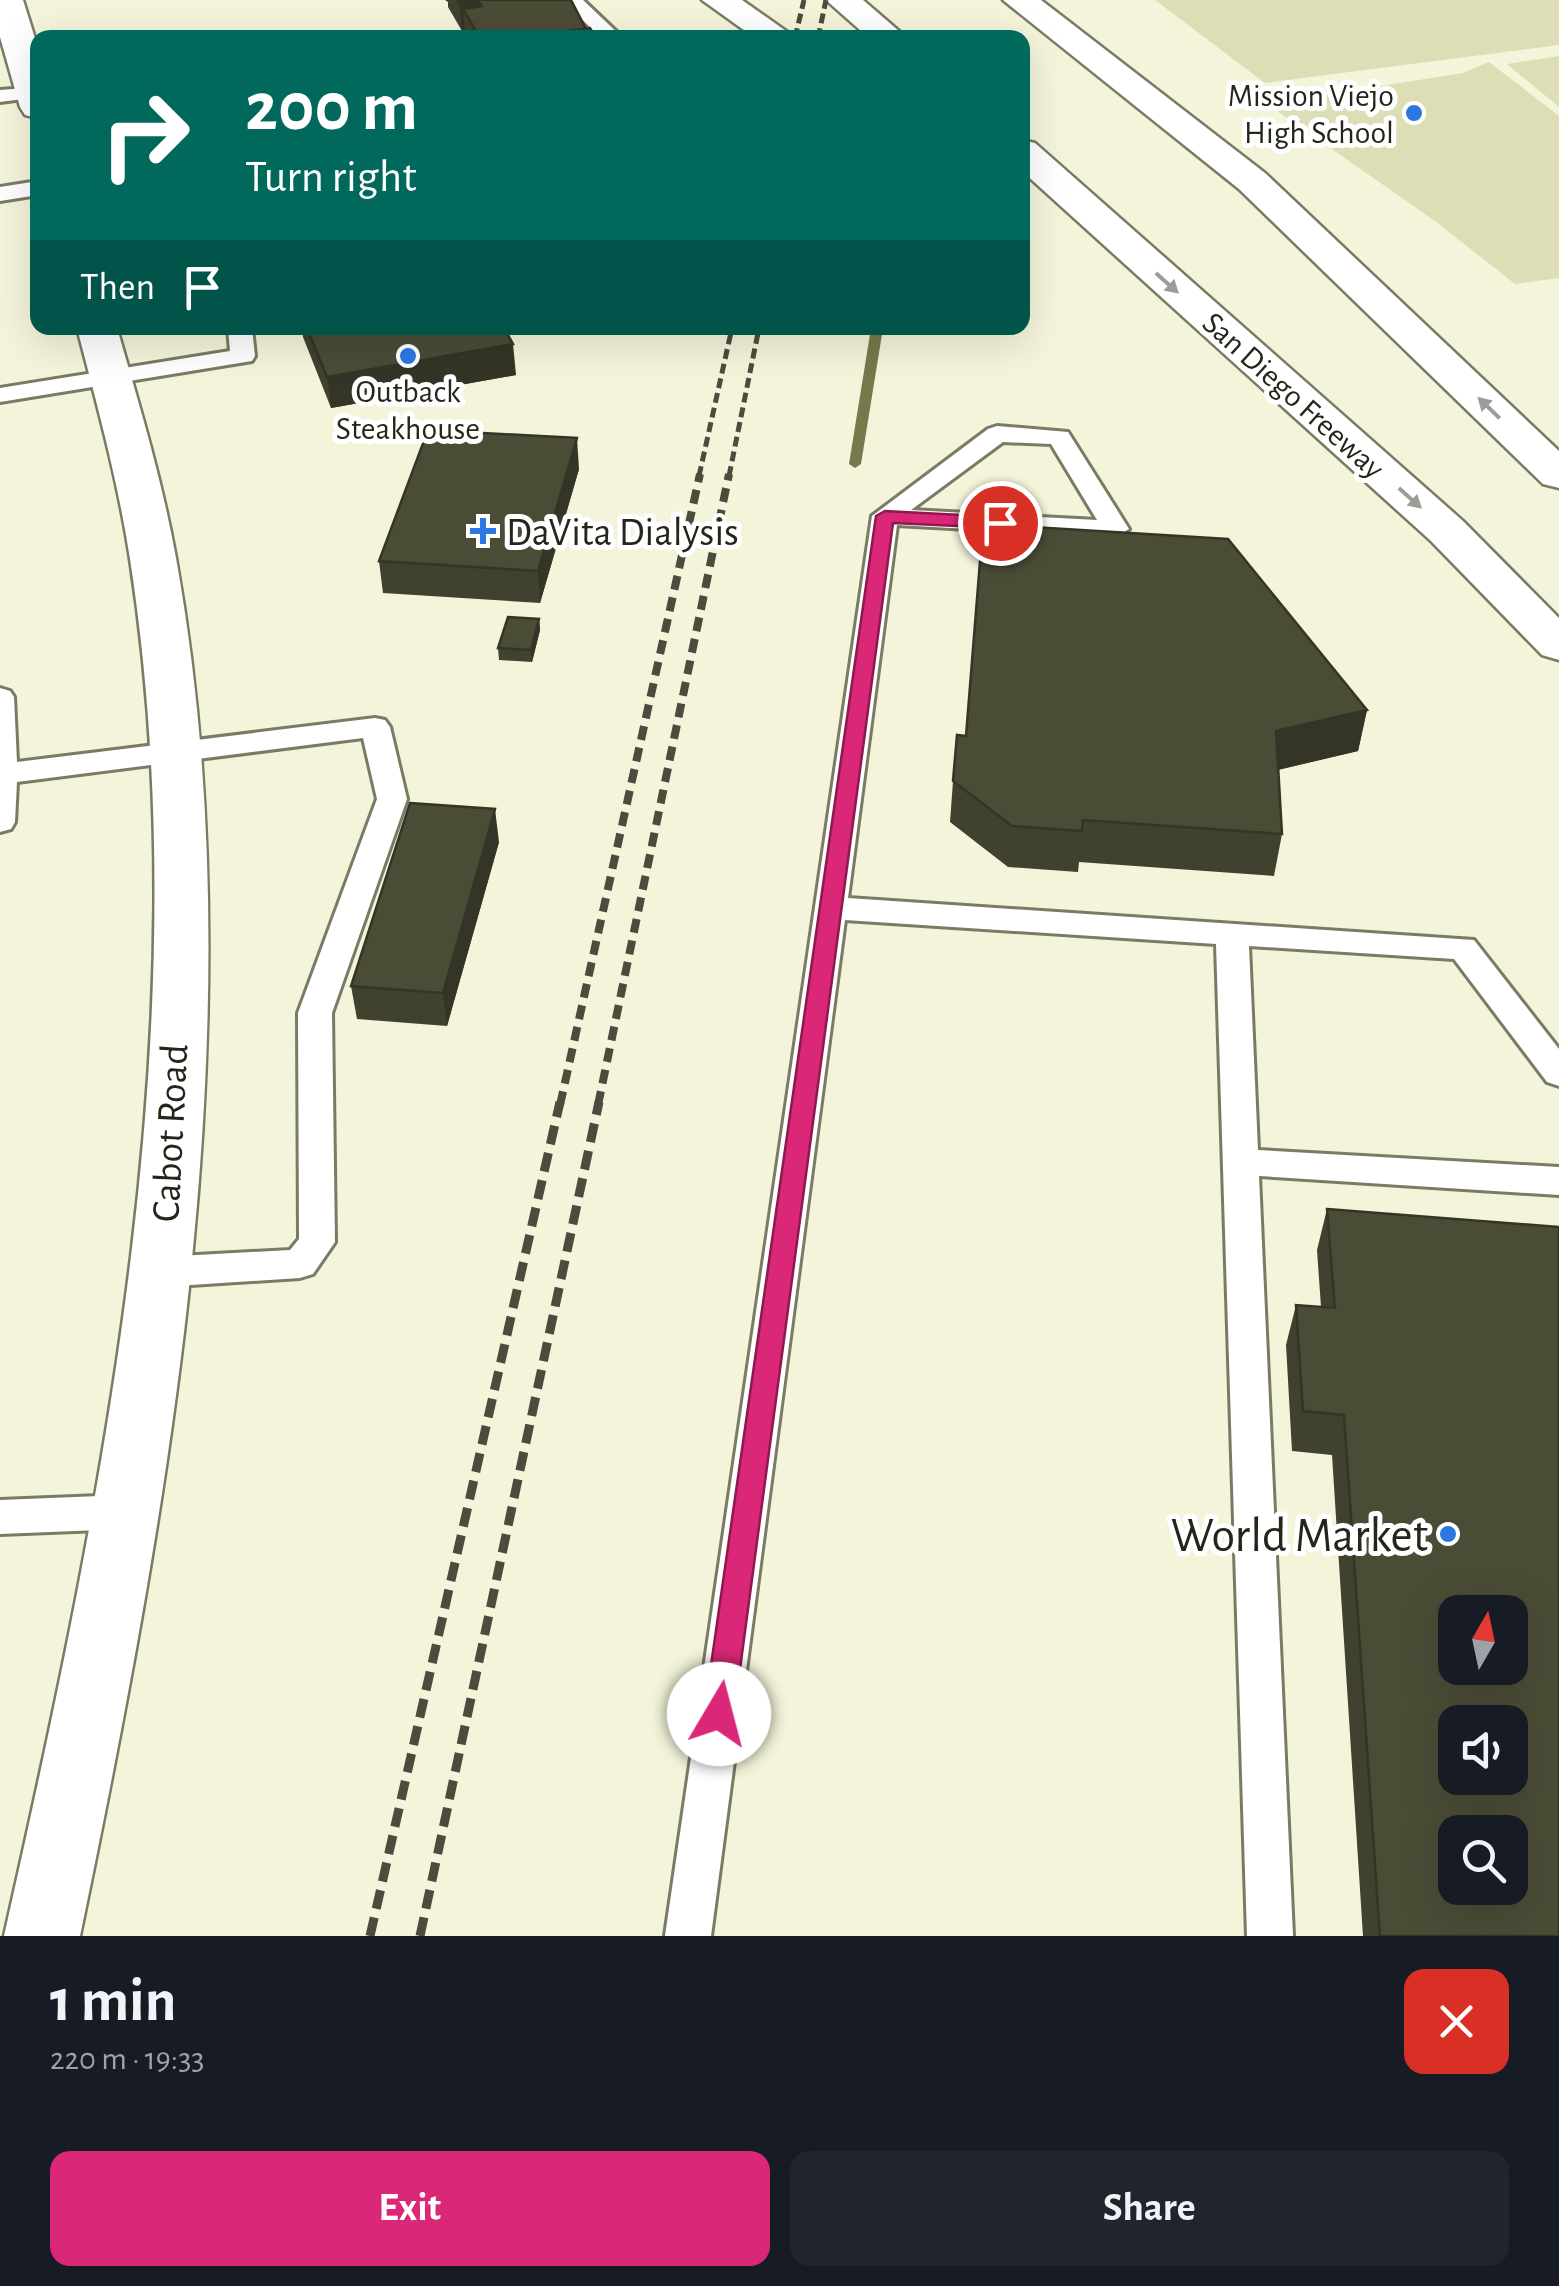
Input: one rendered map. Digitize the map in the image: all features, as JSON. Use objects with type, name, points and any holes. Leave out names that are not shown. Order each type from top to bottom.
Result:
[{"type":"main road","points":[[719,0],[766,30]]},
{"type":"main road","points":[[843,0],[880,30]]},
{"type":"main road","points":[[1020,0],[1090,27],[1559,475]]},
{"type":"main road","points":[[8,1],[24,98]]},
{"type":"main road","name":"San Diego Freeway","points":[[1030,158],[1447,531],[1559,644]]},
{"type":"main road","points":[[1030,183],[1094,218]]},
{"type":"main road","name":"Cabot Road","points":[[42,1936],[83,1753],[125,1512],[160,1272],[173,1096],[180,899],[176,750],[158,588],[136,472],[104,351]]},
{"type":"lane","points":[[572,0],[604,30]]},
{"type":"lane","points":[[0,194],[30,189]]},
{"type":"lane","points":[[0,395],[104,351],[243,356],[241,335]]},
{"type":"lane","points":[[688,1936],[885,516],[998,434],[1059,437],[1116,529],[885,516]]},
{"type":"lane","points":[[0,697],[0,822]]},
{"type":"lane","points":[[2,774],[375,727],[392,798],[315,1013],[317,1242],[300,1264],[160,1272]]},
{"type":"lane","points":[[829,908],[1463,948],[1559,1073]]},
{"type":"lane","points":[[1232,934],[1270,1936]]},
{"type":"lane","points":[[1242,1162],[1559,1182]]},
{"type":"lane","points":[[0,1517],[125,1512]]},
{"type":"green space","points":[[1155,0],[1559,0],[1559,45],[1265,83]]},
{"type":"green space","points":[[1559,56],[1559,107],[1507,64]]},
{"type":"green space","points":[[1489,62],[1559,116],[1559,278],[1515,284],[1435,221],[1267,104],[1463,73]]},
{"type":"building","points":[[457,0],[571,0],[586,29],[475,30],[463,9],[482,6],[478,1]]},
{"type":"building","points":[[310,335],[508,335],[513,344],[327,377]]},
{"type":"building","name":"DaVita Dialysis","points":[[428,430],[577,438],[538,571],[379,561]]},
{"type":"building","points":[[983,524],[1228,539],[1367,710],[1276,731],[1282,834],[1083,820],[1082,831],[1012,826],[953,781],[957,735],[966,736]]},
{"type":"building","points":[[508,617],[539,619],[531,650],[498,648]]},
{"type":"building","points":[[410,803],[495,809],[443,993],[351,986]]},
{"type":"building","name":"World Market","points":[[1327,1209],[1559,1227],[1559,1936],[1380,1936],[1344,1415],[1303,1411],[1296,1305],[1335,1308]]},
{"type":"waterway","points":[[855,464],[876,335]]},
{"type":"railway","points":[[797,30],[804,0]]},
{"type":"railway","points":[[820,30],[826,0]]},
{"type":"railway","points":[[699,476],[730,335]]},
{"type":"railway","points":[[729,476],[758,335]]},
{"type":"railway","points":[[560,1105],[700,474]]},
{"type":"railway","points":[[598,1105],[729,474]]},
{"type":"railway","points":[[370,1936],[560,1102]]},
{"type":"railway","points":[[420,1936],[599,1102]]},
{"type":"place","name":"Mission Viejo High School","points":[[1414,113]]},
{"type":"place","name":"Outback Steakhouse","points":[[408,356]]},
{"type":"place","name":"DaVita Dialysis","points":[[483,531]]},
{"type":"place","name":"World Market","points":[[1448,1534]]},
{"type":"route","points":[[719,1714],[885,516],[1000,523]]}]
